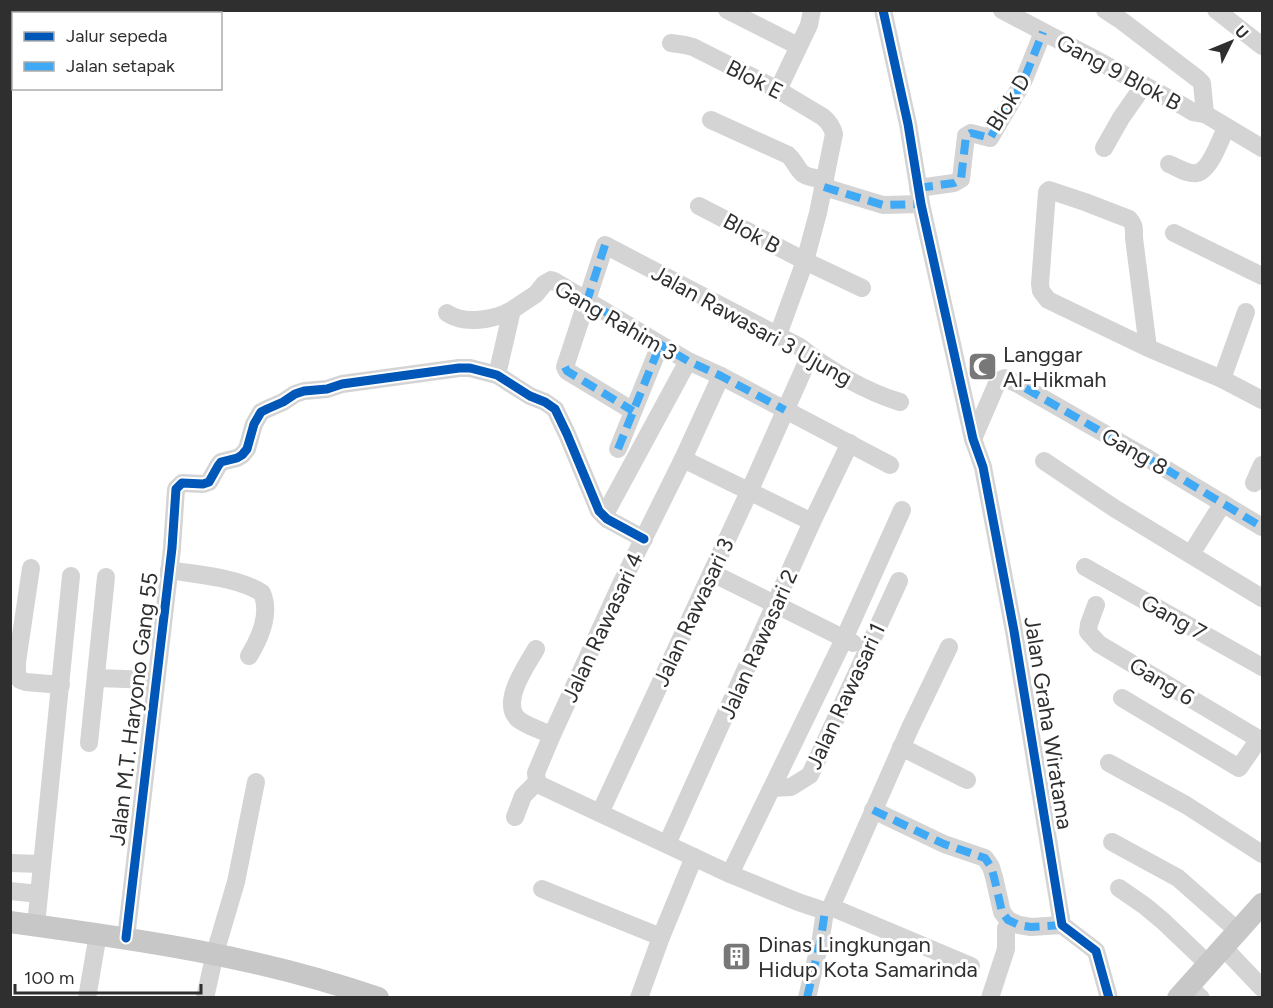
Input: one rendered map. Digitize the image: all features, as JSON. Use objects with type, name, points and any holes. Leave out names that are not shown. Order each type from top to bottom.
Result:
[{"type":"main road","points":[[1189,994],[1208,964],[1263,904]]},
{"type":"main road","points":[[10,922],[36,922],[215,953],[302,974],[378,998]]},
{"type":"street","points":[[727,10],[798,46]]},
{"type":"street","points":[[778,90],[809,25],[812,10]]},
{"type":"street","name":"Jalan Graha Wiratama","points":[[883,10],[908,124],[919,196],[973,439],[983,467],[1014,631],[1062,925]]},
{"type":"street","name":"Gang 9 Blok B","points":[[1002,10],[1193,112],[1204,114],[1263,148]]},
{"type":"street","points":[[1105,10],[1202,82],[1204,114]]},
{"type":"street","points":[[1216,10],[1263,46]]},
{"type":"street","name":"Blok D","points":[[919,196],[961,179],[966,136],[970,133],[990,138],[1023,82],[1043,32]]},
{"type":"street","name":"Blok E","points":[[671,44],[693,47],[778,90],[829,122],[834,134],[825,184]]},
{"type":"street","points":[[1104,148],[1144,85]]},
{"type":"street","points":[[711,120],[788,155],[800,172],[825,184],[884,205],[919,196]]},
{"type":"street","points":[[1169,164],[1186,172],[1198,173],[1204,170],[1226,128]]},
{"type":"street","points":[[778,335],[805,261],[825,184]]},
{"type":"street","points":[[1148,348],[1132,222],[1049,190],[1047,192],[1040,284],[1041,291],[1048,300],[1148,348],[1222,379],[1263,400]]},
{"type":"street","name":"Blok B","points":[[699,206],[862,288]]},
{"type":"street","points":[[1174,233],[1263,276]]},
{"type":"street","name":"Jalan Rawasari 3 Ujung","points":[[586,301],[605,245],[800,347],[847,378],[884,398],[900,402]]},
{"type":"street","name":"Gang Rahim 3","points":[[512,310],[536,294],[544,284],[551,280],[688,361],[890,465]]},
{"type":"street","points":[[586,301],[565,368],[633,411]]},
{"type":"street","points":[[447,314],[454,318],[487,319],[512,310]]},
{"type":"street","points":[[512,310],[497,375],[530,396],[545,402],[558,413],[596,506],[612,522],[644,539]]},
{"type":"street","points":[[1222,379],[1246,312]]},
{"type":"street","points":[[618,449],[660,345]]},
{"type":"street","name":"Jalan Rawasari 3","points":[[600,813],[810,355]]},
{"type":"street","points":[[604,516],[688,361]]},
{"type":"street","name":"Jalan M.T. Haryono Gang 55","points":[[126,938],[178,485],[187,482],[203,484],[209,482],[221,462],[237,458],[247,449],[261,412],[295,394],[342,384],[459,368],[470,368],[497,375]]},
{"type":"street","name":"Jalan Rawasari 4","points":[[537,782],[536,773],[552,735],[621,584],[721,376]]},
{"type":"street","name":"Gang 8","points":[[973,439],[998,381],[1005,378],[1139,453],[1263,527]]},
{"type":"street","name":"Jalan Rawasari 2","points":[[667,844],[850,443]]},
{"type":"street","points":[[683,459],[813,522]]},
{"type":"street","points":[[1044,461],[1114,508],[1263,598]]},
{"type":"street","points":[[1254,483],[1263,465]]},
{"type":"street","points":[[1191,554],[1222,503]]},
{"type":"street","points":[[730,874],[844,639],[902,510]]},
{"type":"street","name":"Gang 7","points":[[1085,567],[1263,667]]},
{"type":"street","points":[[31,568],[17,673],[20,680],[26,682],[61,685]]},
{"type":"street","points":[[169,570],[237,582],[262,592],[266,611],[256,643],[249,656]]},
{"type":"street","points":[[712,573],[867,651]]},
{"type":"street","points":[[36,922],[71,576]]},
{"type":"street","points":[[89,743],[106,577]]},
{"type":"street","name":"Jalan Rawasari 1","points":[[772,788],[791,787],[810,775],[899,581]]},
{"type":"street","name":"Gang 6","points":[[1096,605],[1088,632],[1099,644],[1261,740]]},
{"type":"street","points":[[807,998],[828,909],[949,647]]},
{"type":"street","points":[[536,649],[514,689],[512,698],[514,714],[519,720],[552,735]]},
{"type":"street","points":[[96,678],[155,680]]},
{"type":"street","points":[[1122,698],[1239,768],[1261,740]]},
{"type":"street","points":[[901,747],[967,780]]},
{"type":"street","points":[[1109,763],[1186,805],[1263,854]]},
{"type":"street","points":[[206,998],[215,953],[236,882],[256,782]]},
{"type":"street","points":[[515,817],[523,796],[537,782],[730,874],[798,902],[828,909],[971,966]]},
{"type":"street","points":[[873,810],[944,844],[985,858],[991,867],[1002,912],[1008,920],[1031,927],[1062,925],[1096,951],[1109,998]]},
{"type":"street","points":[[1112,842],[1178,878],[1230,939],[1263,988]]},
{"type":"street","points":[[639,998],[694,857]]},
{"type":"street","points":[[10,863],[42,864]]},
{"type":"street","points":[[1119,888],[1163,921],[1208,964]]},
{"type":"street","points":[[542,889],[661,937]]},
{"type":"street","points":[[10,891],[39,896]]},
{"type":"street","points":[[990,998],[1006,949],[1006,928]]},
{"type":"street","points":[[87,998],[98,934]]},
{"type":"marked path","points":[[918,188],[954,183],[961,179],[966,136],[971,133],[990,138],[1023,82],[1043,32]]},
{"type":"marked path","points":[[824,187],[883,205],[921,204]]},
{"type":"marked path","points":[[605,245],[587,301],[688,361],[785,410]]},
{"type":"marked path","points":[[618,449],[660,345]]},
{"type":"marked path","points":[[565,367],[567,371],[633,411]]},
{"type":"marked path","points":[[1005,378],[1149,459],[1262,527]]},
{"type":"marked path","points":[[873,810],[944,844],[985,858],[991,867],[1002,912],[1008,920],[1031,927],[1062,925]]},
{"type":"marked path","points":[[807,998],[825,911]]},
{"type":"cycle path","points":[[883,10],[908,124],[921,204],[973,439],[983,467],[1014,631],[1062,925],[1096,951],[1109,998]]},
{"type":"cycle path","points":[[126,938],[172,548],[176,489],[182,483],[209,482],[221,462],[242,455],[247,449],[254,424],[261,412],[295,394],[342,384],[459,368],[470,368],[497,375],[555,409],[599,511],[607,519],[644,539]]},
{"type":"place","name":"Langgar Al-Hikmah","points":[[982,367]]},
{"type":"place","name":"Dinas Lingkungan Hidup Kota Samarinda","points":[[737,957]]}]
